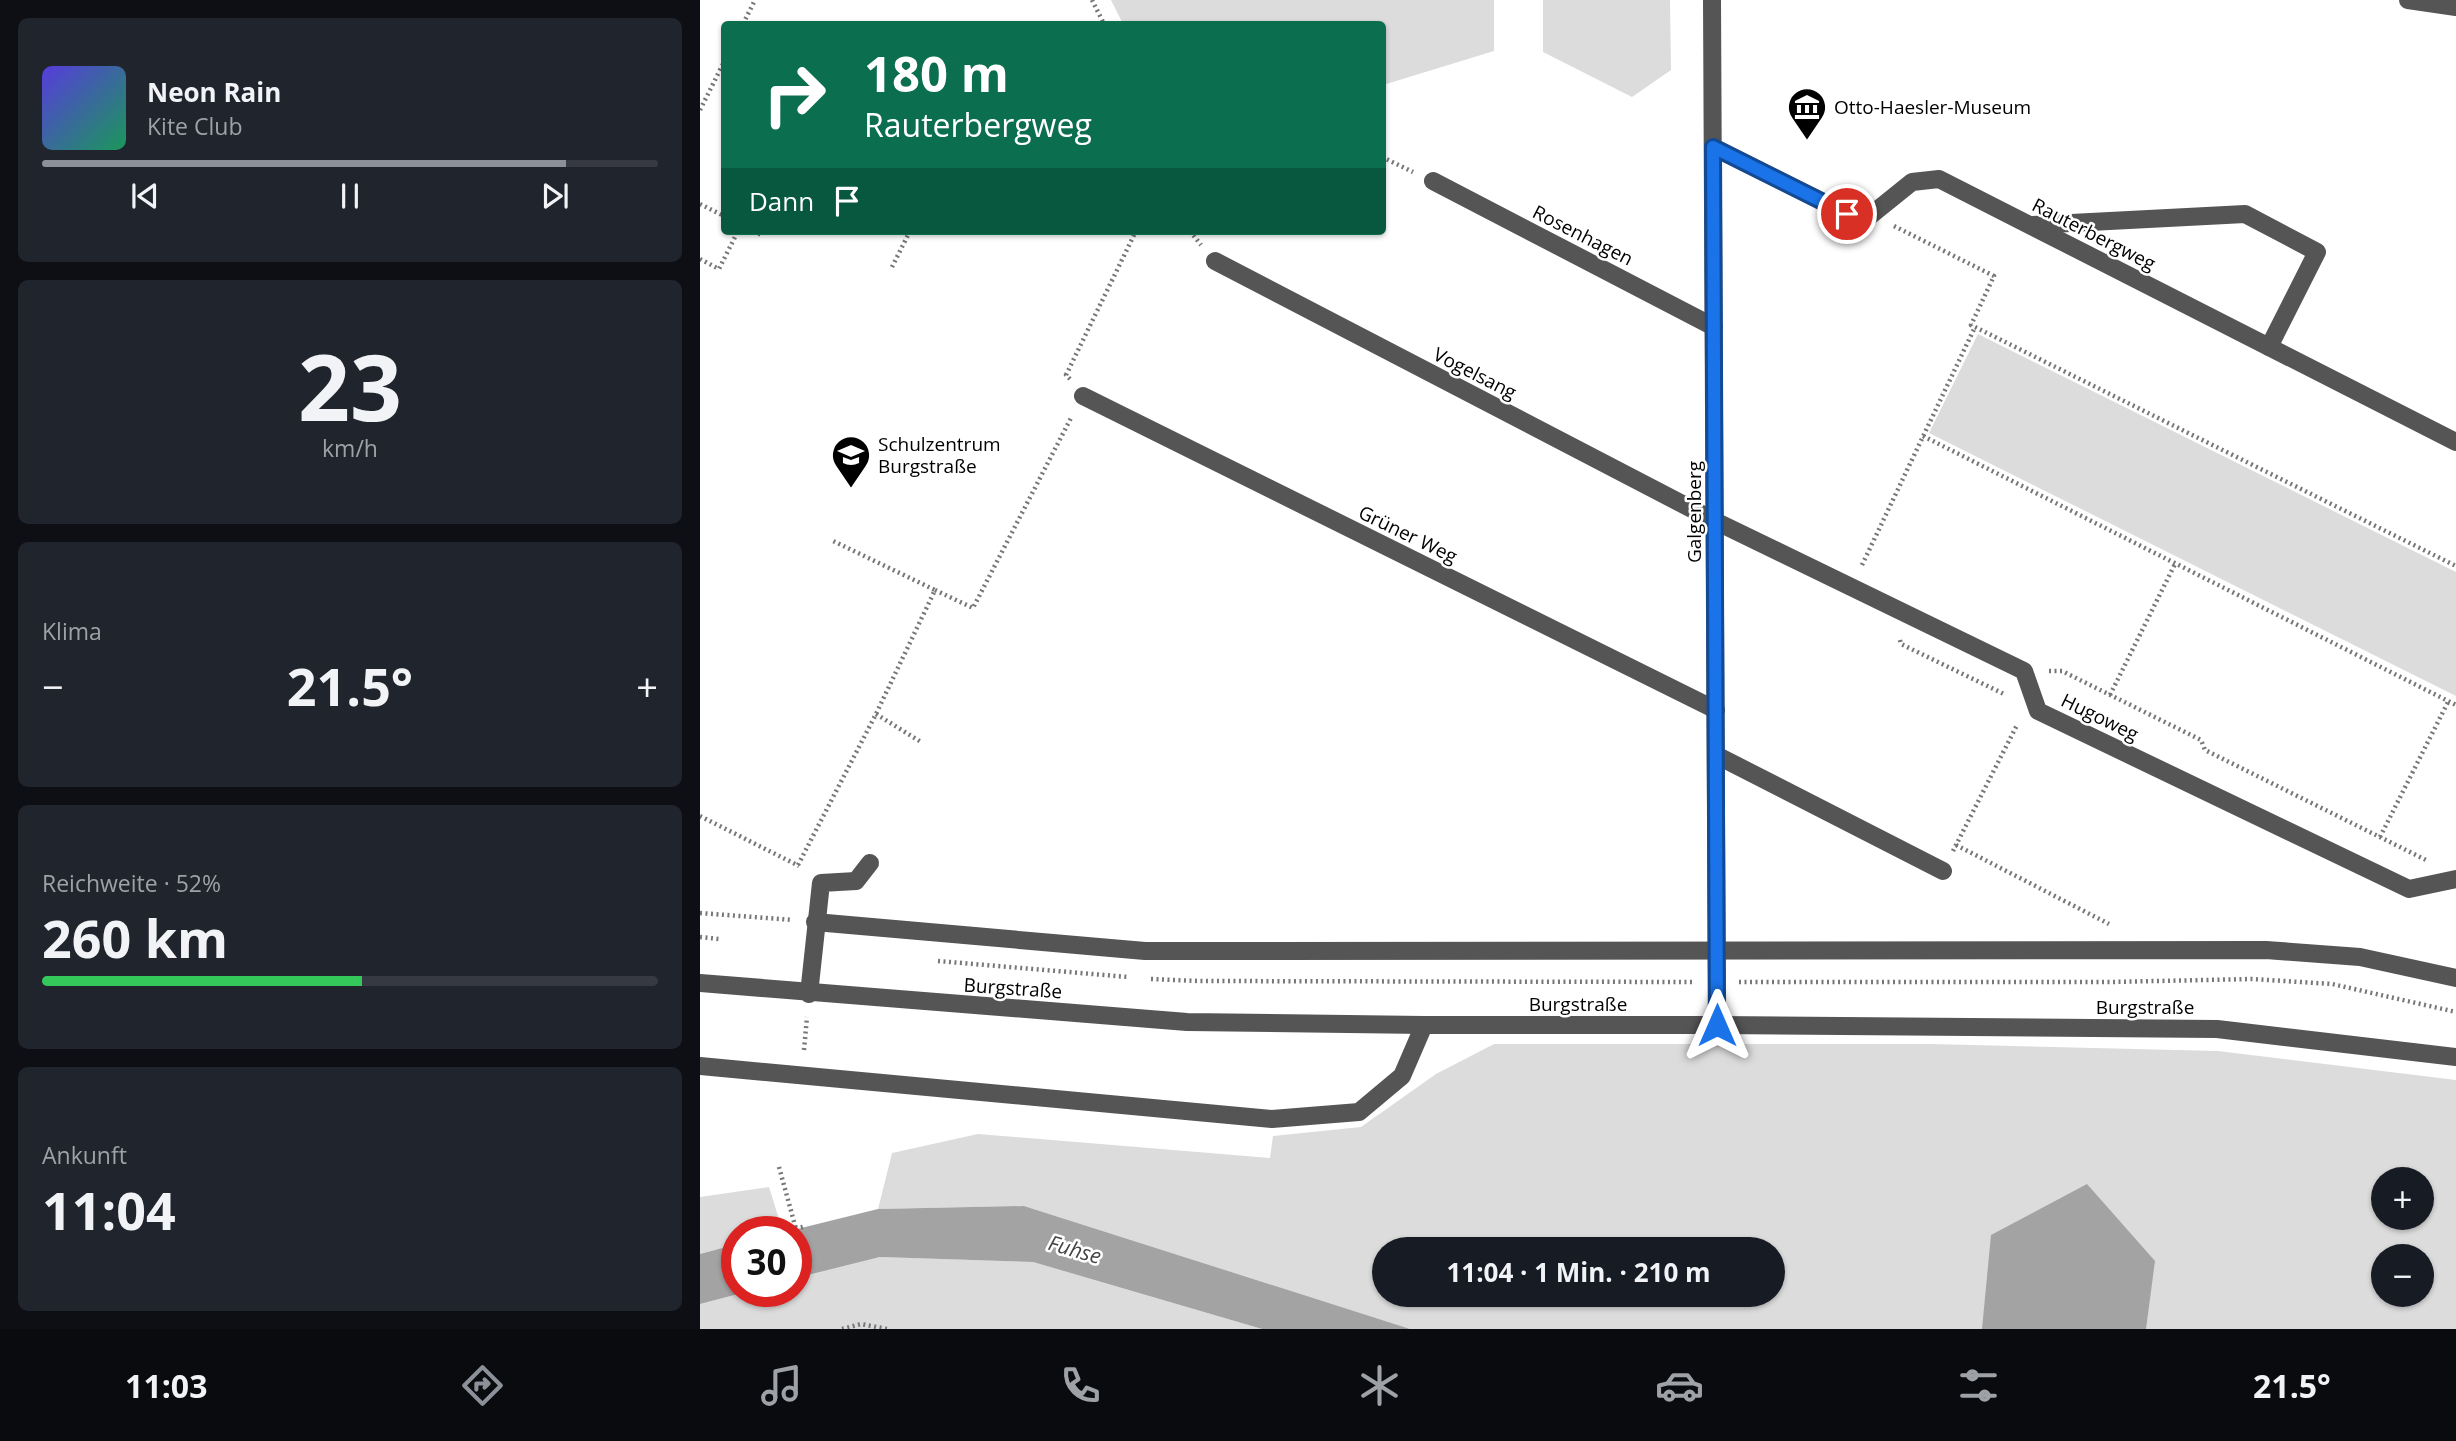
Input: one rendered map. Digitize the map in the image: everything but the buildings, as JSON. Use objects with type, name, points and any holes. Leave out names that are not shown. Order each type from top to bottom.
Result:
[{"type":"street","name":"Galgenberg","points":[[1712,0],[1717,1025]]},
{"type":"street","points":[[2408,0],[2456,7]]},
{"type":"street","points":[[1713,147],[1847,214],[1871,215]]},
{"type":"street","name":"Rauterbergweg","points":[[1871,215],[1912,182],[1939,179],[2456,442]]},
{"type":"street","name":"Rosenhagen","points":[[1433,181],[1714,327]]},
{"type":"street","points":[[2032,225],[2245,214],[2317,252],[2269,347]]},
{"type":"street","name":"Vogelsang","points":[[1215,261],[1715,521]]},
{"type":"street","name":"Grüner Weg","points":[[1083,396],[1716,710]]},
{"type":"street","points":[[1715,521],[2024,671]]},
{"type":"street","name":"Hugoweg","points":[[2024,671],[2038,710],[2409,889],[2456,879]]},
{"type":"street","points":[[1716,755],[1942,871]]},
{"type":"street","points":[[809,993],[821,883],[856,881],[870,863]]},
{"type":"street","points":[[815,922],[1145,951],[2266,950],[2360,957],[2456,978]]},
{"type":"street","name":"Burgstraße","points":[[700,983],[1187,1022],[2217,1029],[2456,1057]]},
{"type":"street","points":[[700,1066],[1272,1119],[1359,1112],[1402,1076],[1424,1025]]},
{"type":"path","points":[[744,21],[755,0]]},
{"type":"path","points":[[1092,0],[1102,21]]},
{"type":"path","points":[[700,110],[721,68]]},
{"type":"path","points":[[1386,159],[1433,181]]},
{"type":"path","points":[[700,204],[721,214]]},
{"type":"path","points":[[1871,215],[1994,276],[1971,325],[2456,566]]},
{"type":"path","points":[[700,259],[719,269],[736,235]]},
{"type":"path","points":[[892,267],[908,235]]},
{"type":"path","points":[[833,541],[973,608],[1083,396],[1066,375],[1134,235]]},
{"type":"path","points":[[1851,588],[1975,327]]},
{"type":"path","points":[[1923,436],[2456,705]]},
{"type":"path","points":[[2110,695],[2176,564]]},
{"type":"path","points":[[798,865],[876,714],[935,590]]},
{"type":"path","points":[[2024,671],[2062,671],[2201,740],[2205,750],[2434,864]]},
{"type":"path","points":[[2380,837],[2448,702]]},
{"type":"path","points":[[876,714],[921,742]]},
{"type":"path","points":[[1942,871],[2021,717]]},
{"type":"path","points":[[700,816],[798,865],[821,883]]},
{"type":"path","points":[[1956,845],[2109,924]]},
{"type":"path","points":[[700,913],[815,922]]},
{"type":"path","points":[[700,937],[719,939]]},
{"type":"path","points":[[926,960],[1101,976],[1199,981],[2110,982],[2252,979],[2332,984],[2456,1012]]},
{"type":"path","points":[[805,1037],[807,1014]]},
{"type":"path","points":[[779,1167],[792,1216]]},
{"type":"path","points":[[842,1329],[861,1324],[887,1329]]},
{"type":"shaded area","points":[[1111,0],[1494,0],[1494,51],[1386,84],[1386,21],[1122,21]]},
{"type":"shaded area","points":[[1543,0],[1670,0],[1671,70],[1632,97],[1543,52]]},
{"type":"shaded area","points":[[1978,334],[2456,572],[2456,696],[1929,433]]},
{"type":"shaded area","points":[[1494,1044],[1930,1044],[2218,1051],[2456,1080],[2456,1329],[1410,1329],[1024,1206],[878,1209],[892,1153],[978,1134],[1270,1158],[1273,1136],[1361,1127],[1436,1074]]},
{"type":"shaded area","points":[[769,1187],[778,1216],[721,1216],[721,1248],[700,1254],[700,1197]]},
{"type":"shaded area","points":[[880,1257],[1033,1262],[1262,1329],[700,1329],[700,1304],[721,1299],[721,1307],[812,1307],[812,1274]]},
{"type":"water","points":[[2087,1184],[2155,1261],[2146,1329],[1982,1329],[1991,1235]]},
{"type":"water","name":"Fuhse","points":[[1024,1206],[1410,1329],[1262,1329],[1033,1262],[880,1257],[812,1274],[812,1225],[878,1209]]},
{"type":"water","points":[[721,1248],[721,1299],[700,1304],[700,1254]]},
{"type":"place","name":"Otto-Haesler-Museum","points":[[1807,141]]},
{"type":"place","name":"Schulzentrum Burgstraße","points":[[851,489]]},
{"type":"route","points":[[1717,1025],[1713,147],[1847,214]]}]
